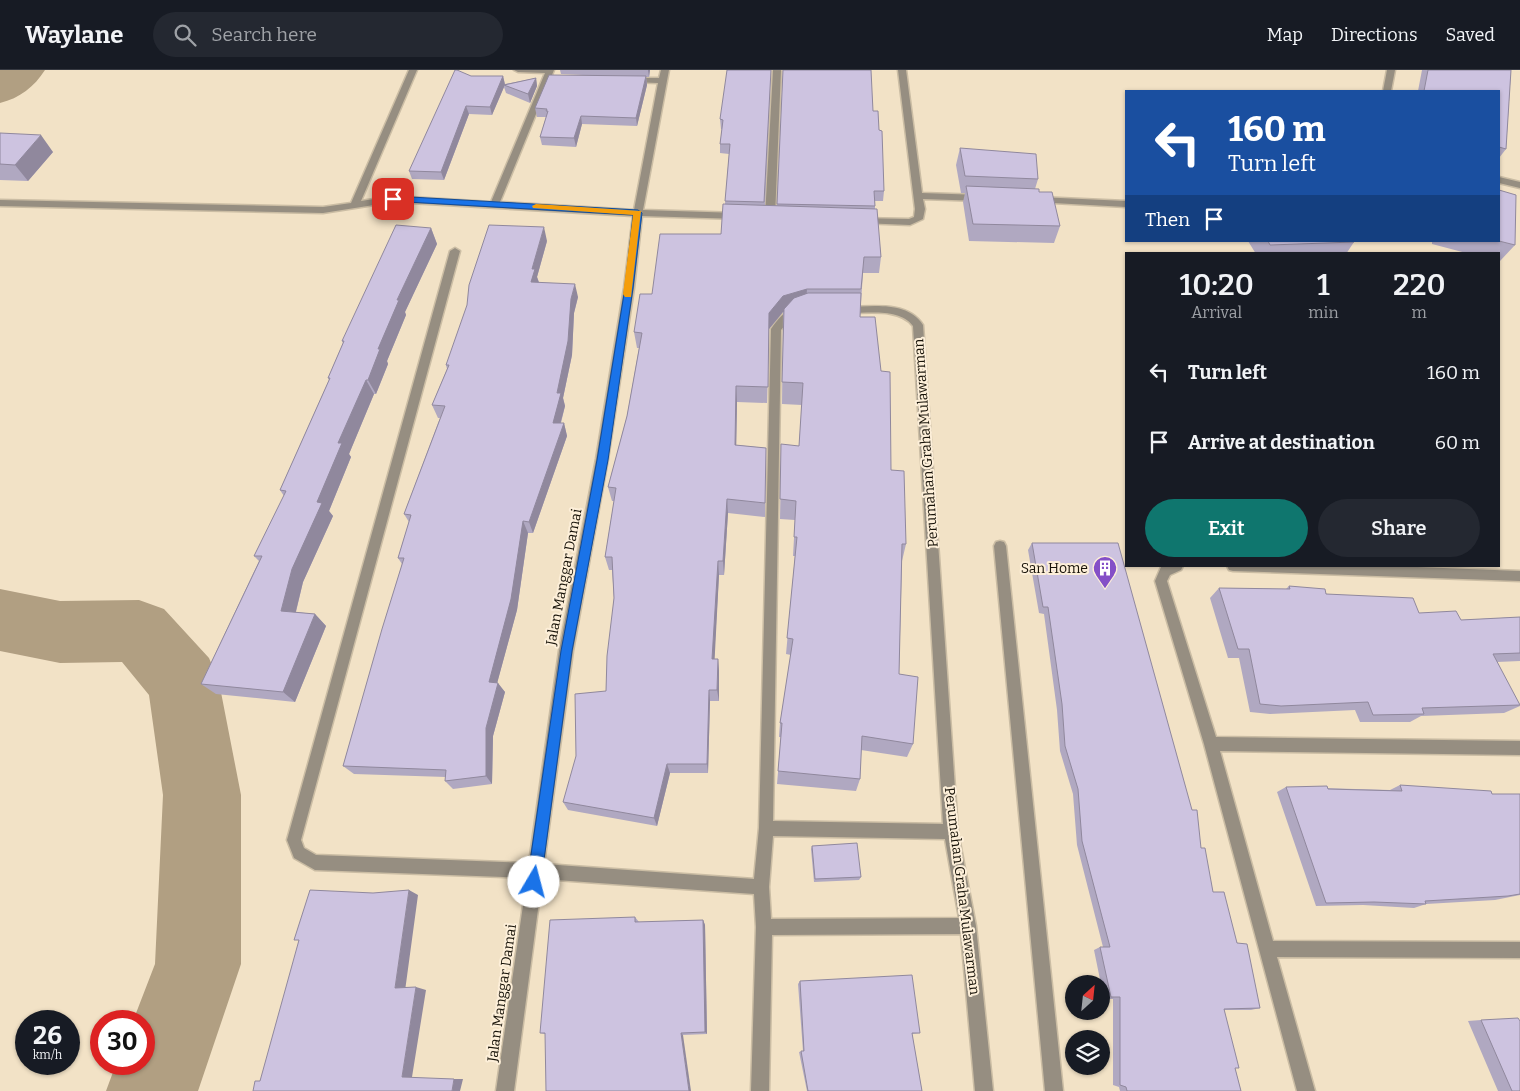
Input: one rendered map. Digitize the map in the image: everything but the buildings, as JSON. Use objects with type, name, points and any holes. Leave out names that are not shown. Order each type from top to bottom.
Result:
[{"type":"street","points":[[354,206],[413,70]]},
{"type":"street","points":[[518,70],[549,73],[558,78]]},
{"type":"street","name":"Jalan Manggar Damai","points":[[505,1091],[566,651],[602,460],[629,288],[638,213],[665,70]]},
{"type":"street","points":[[0,203],[323,210],[393,199],[638,213],[765,217],[777,70]]},
{"type":"street","points":[[850,220],[910,222],[918,218],[920,209],[902,70]]},
{"type":"street","points":[[1387,90],[1391,70]]},
{"type":"street","points":[[495,204],[549,73]]},
{"type":"street","points":[[624,80],[663,81]]},
{"type":"street","points":[[1500,180],[1520,185]]},
{"type":"street","points":[[918,196],[988,198]]},
{"type":"street","points":[[1027,200],[1125,204]]},
{"type":"street","points":[[456,252],[294,840],[300,853],[315,862],[536,870],[761,887]]},
{"type":"street","points":[[760,1091],[764,927],[761,887],[766,828],[776,329],[788,315],[806,310]]},
{"type":"street","name":"Perumahan Graha Mulawarman","points":[[834,310],[899,312],[911,316],[918,325],[951,832],[968,926],[984,1091]]},
{"type":"street","points":[[1000,546],[1054,1091]]},
{"type":"street","points":[[1175,567],[1165,571],[1161,581],[1211,744],[1306,1091]]},
{"type":"street","points":[[1262,567],[1520,576]]},
{"type":"street","points":[[1211,744],[1520,748]]},
{"type":"street","points":[[766,828],[951,832]]},
{"type":"street","points":[[764,927],[968,926]]},
{"type":"street","points":[[1267,949],[1520,950]]},
{"type":"waterway","points":[[0,90],[24,70]]},
{"type":"waterway","points":[[0,620],[60,632],[139,631],[183,682],[202,795],[198,964],[152,1091]]},
{"type":"slow traffic","points":[[536,206],[638,213],[628,294]]},
{"type":"place","name":"San Home","points":[[1105,589]]},
{"type":"route","points":[[393,199],[638,213],[629,288],[602,460],[566,651],[534,882]]}]
